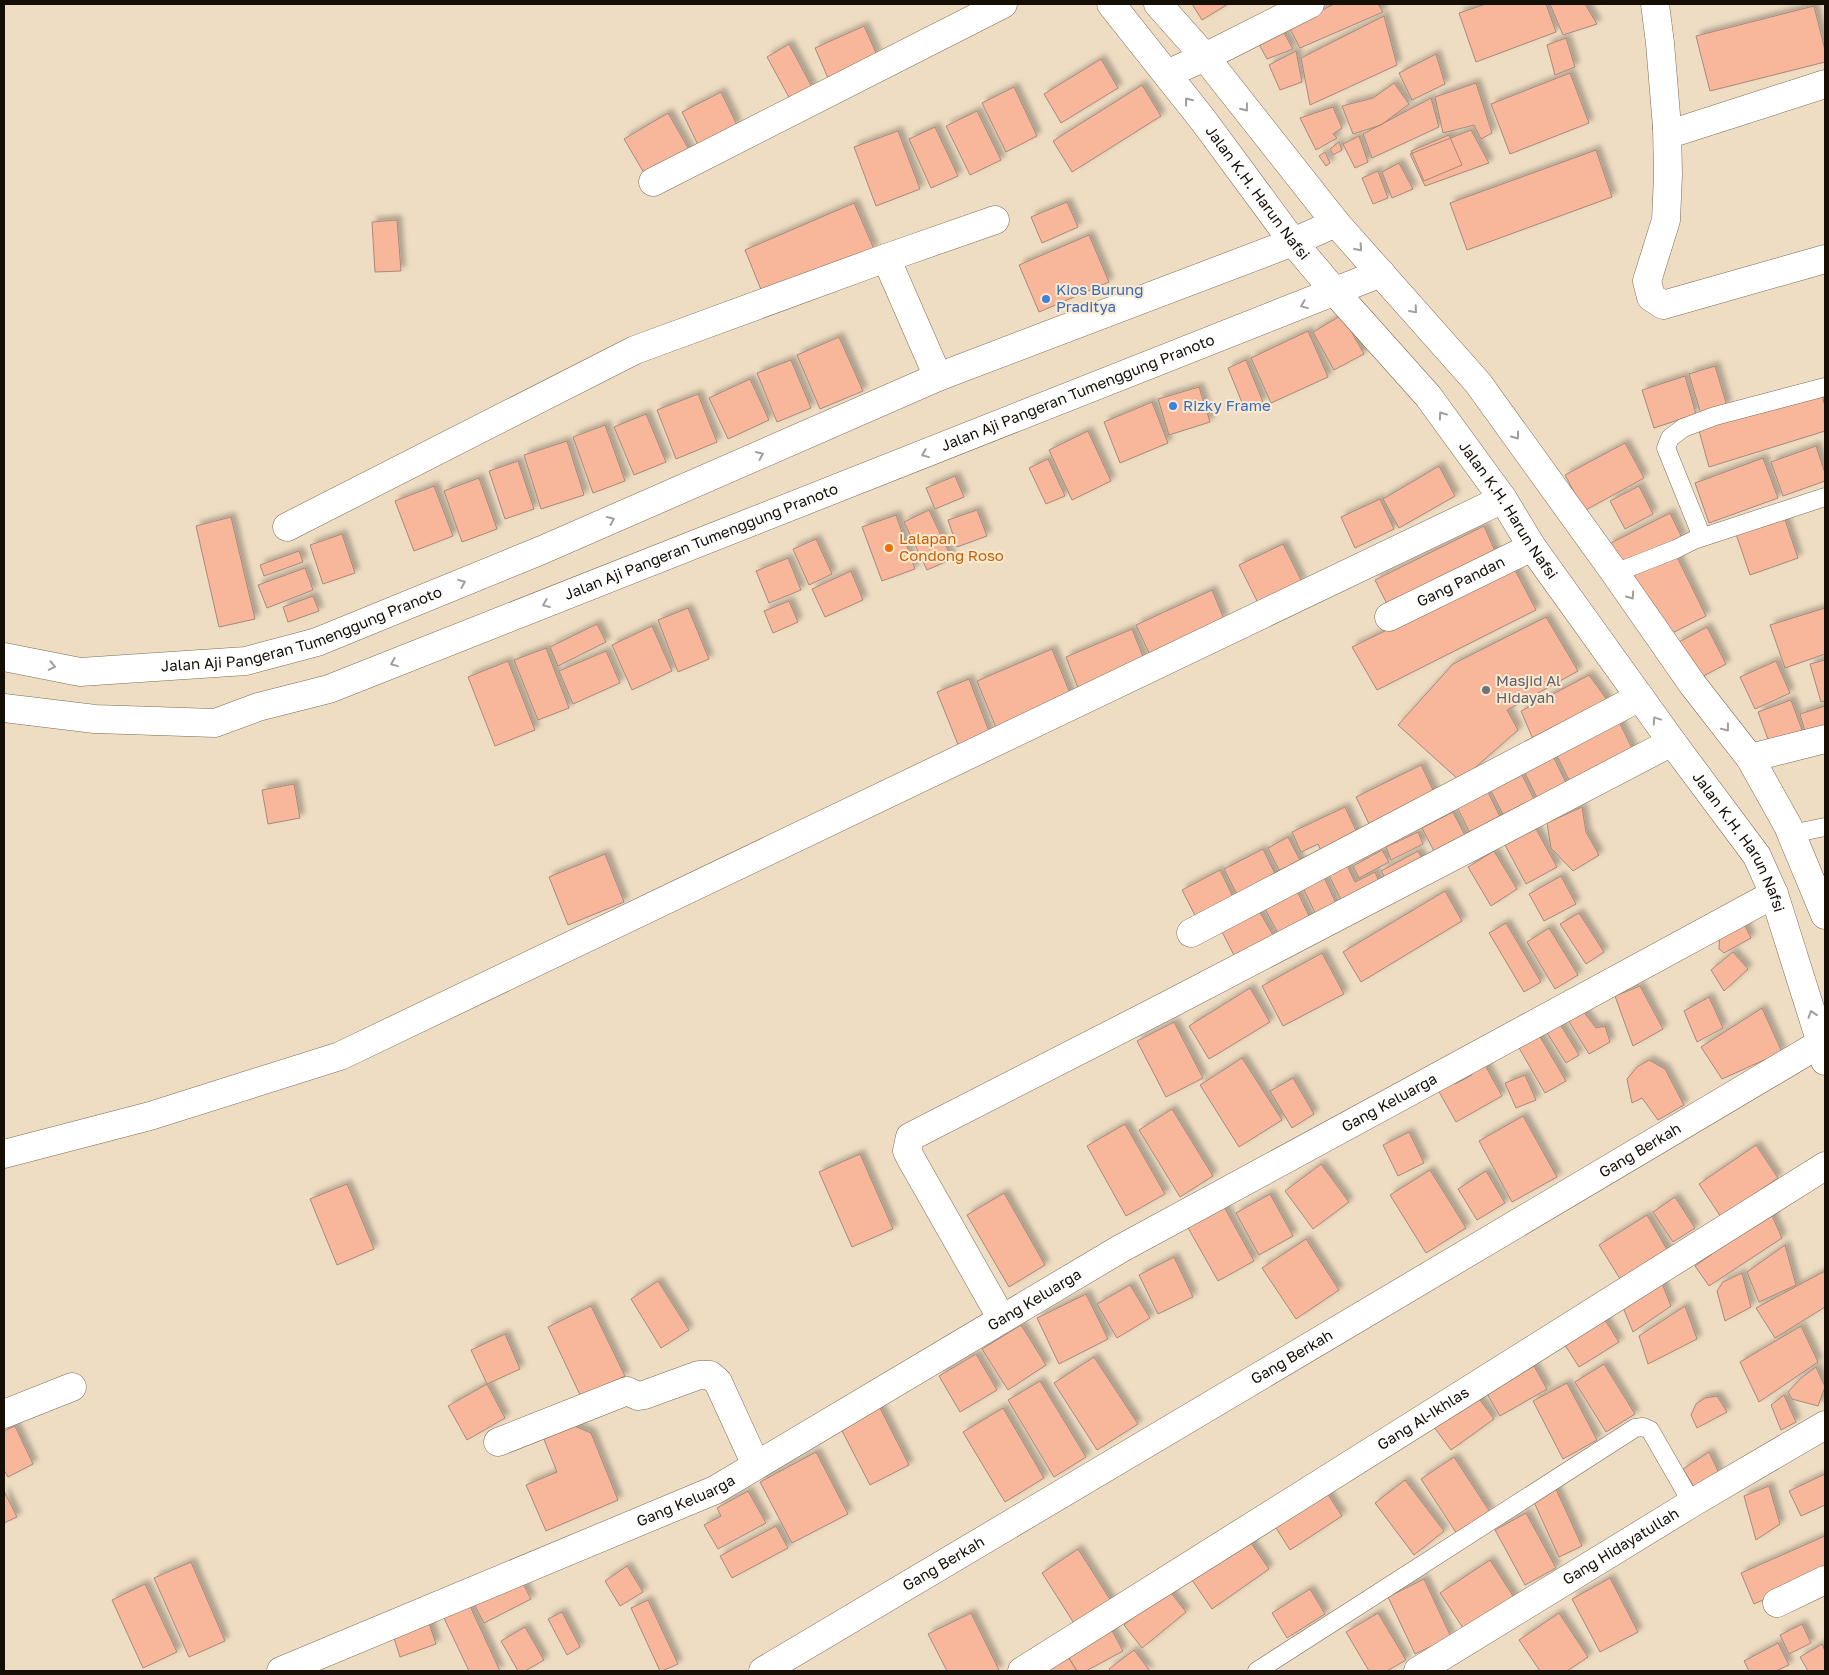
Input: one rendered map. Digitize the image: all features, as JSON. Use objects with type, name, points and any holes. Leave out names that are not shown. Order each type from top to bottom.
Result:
[{"type":"street","points":[[653,182],[1003,4]]},
{"type":"street","name":"Jalan K.H. Harun Nafsi","points":[[1111,4],[1203,120],[1293,242],[1428,396],[1503,499],[1532,547],[1672,742],[1757,856],[1774,894],[1823,1052]]},
{"type":"street","points":[[1158,4],[1205,57],[1336,223],[1478,383],[1693,685],[1750,758],[1792,834],[1825,915]]},
{"type":"street","points":[[1167,74],[1310,4]]},
{"type":"street","points":[[1655,4],[1667,127],[1668,175],[1666,220],[1648,281],[1651,296],[1663,304],[1825,260]]},
{"type":"street","points":[[1667,127],[1673,132],[1679,131],[1825,84]]},
{"type":"street","points":[[287,528],[636,350],[995,220]]},
{"type":"street","name":"Jalan Aji Pangeran Tumenggung Pranoto","points":[[4,657],[80,672],[246,661],[317,642],[542,550],[938,378],[1293,242],[1336,223]]},
{"type":"street","points":[[886,258],[938,378]]},
{"type":"street","name":"Jalan Aji Pangeran Tumenggung Pranoto","points":[[4,708],[95,719],[214,722],[258,707],[329,689],[1381,273]]},
{"type":"street","points":[[4,1154],[150,1116],[340,1056],[1503,499]]},
{"type":"street","name":"Gang Pandan","points":[[1389,616],[1532,547]]},
{"type":"street","points":[[1191,933],[1640,697]]},
{"type":"street","points":[[1750,758],[1825,739]]},
{"type":"street","points":[[1002,1319],[910,1158],[908,1144],[910,1137],[1672,742]]},
{"type":"street","name":"Gang Keluarga","points":[[281,1671],[715,1490],[1120,1249],[1774,894]]},
{"type":"street","name":"Gang Berkah","points":[[763,1671],[1823,1052]]},
{"type":"street","name":"Gang Al-Ikhlas","points":[[1022,1671],[1825,1166]]},
{"type":"street","points":[[498,1442],[627,1391],[638,1396],[644,1396],[699,1375],[710,1376],[718,1382],[756,1465]]},
{"type":"street","points":[[4,1414],[72,1387]]},
{"type":"street","name":"Gang Hidayatullah","points":[[1418,1671],[1692,1503],[1825,1425]]},
{"type":"street","points":[[1777,1603],[1825,1580]]},
{"type":"lane","points":[[1698,538],[1666,448],[1670,438],[1683,428],[1715,416],[1825,388]]},
{"type":"lane","points":[[1615,573],[1676,549],[1698,538],[1825,497]]},
{"type":"lane","points":[[1792,834],[1825,827]]},
{"type":"lane","points":[[1257,1671],[1635,1428],[1643,1427],[1650,1430],[1692,1503]]},
{"type":"building","points":[[1192,4],[1228,4],[1202,20]]},
{"type":"building","points":[[1334,4],[1378,4],[1383,12],[1300,48],[1289,27]]},
{"type":"building","points":[[1486,4],[1546,4],[1556,32],[1476,62],[1459,13]]},
{"type":"building","points":[[1550,4],[1585,4],[1597,24],[1563,35]]},
{"type":"building","points":[[1814,6],[1825,50],[1825,62],[1710,91],[1696,36]]},
{"type":"building","points":[[1384,16],[1397,65],[1310,105],[1301,58]]},
{"type":"building","points":[[1279,24],[1293,49],[1267,59],[1255,37]]},
{"type":"building","points":[[864,26],[877,55],[828,78],[815,48]]},
{"type":"building","points":[[1566,38],[1575,67],[1555,75],[1547,45]]},
{"type":"building","points":[[789,44],[813,89],[791,101],[767,57]]},
{"type":"building","points":[[1296,51],[1302,82],[1280,90],[1269,65]]},
{"type":"building","points":[[1436,54],[1445,84],[1412,100],[1399,73]]},
{"type":"building","points":[[1101,59],[1118,88],[1061,123],[1044,94]]},
{"type":"building","points":[[1570,73],[1589,123],[1510,154],[1491,104]]},
{"type":"building","points":[[1394,83],[1409,104],[1381,125],[1353,134],[1342,106],[1373,98]]},
{"type":"building","points":[[1476,83],[1492,133],[1481,139],[1474,125],[1443,133],[1435,97]]},
{"type":"building","points":[[1142,85],[1161,116],[1072,172],[1053,141]]},
{"type":"building","points":[[1014,87],[1037,136],[1006,152],[982,103]]},
{"type":"building","points":[[721,92],[737,125],[698,145],[682,112]]},
{"type":"building","points":[[1431,98],[1439,127],[1372,158],[1363,134]]},
{"type":"building","points":[[1333,107],[1342,128],[1333,134],[1337,138],[1316,150],[1300,118]]},
{"type":"building","points":[[977,111],[1001,160],[970,175],[946,126]]},
{"type":"building","points":[[668,113],[691,153],[647,178],[624,139]]},
{"type":"building","points":[[935,127],[958,176],[931,188],[909,139]]},
{"type":"building","points":[[1471,130],[1489,163],[1425,186],[1410,154]]},
{"type":"building","points":[[898,131],[920,189],[876,206],[854,147]]},
{"type":"building","points":[[1449,135],[1462,165],[1424,181],[1411,151]]},
{"type":"building","points":[[1359,136],[1368,162],[1355,168],[1343,144]]},
{"type":"building","points":[[1339,142],[1342,150],[1333,155],[1330,149]]},
{"type":"building","points":[[1596,150],[1612,197],[1467,250],[1450,203]]},
{"type":"building","points":[[1325,152],[1330,163],[1326,166],[1319,156]]},
{"type":"building","points":[[1399,163],[1413,189],[1392,198],[1382,172]]},
{"type":"building","points":[[1378,171],[1388,198],[1373,204],[1362,178]]},
{"type":"building","points":[[1067,202],[1078,227],[1042,243],[1031,217]]},
{"type":"building","points":[[854,203],[874,249],[764,297],[745,250]]},
{"type":"building","points":[[397,220],[401,271],[375,272],[372,222]]},
{"type":"building","points":[[1089,235],[1109,282],[1039,312],[1019,265]]},
{"type":"building","points":[[1342,315],[1364,354],[1334,370],[1313,332]]},
{"type":"building","points":[[1308,331],[1328,377],[1271,403],[1251,358]]},
{"type":"building","points":[[839,337],[863,391],[820,409],[797,355]]},
{"type":"building","points":[[791,360],[811,408],[777,422],[757,373]]},
{"type":"building","points":[[1246,360],[1263,402],[1245,410],[1228,368]]},
{"type":"building","points":[[1715,366],[1727,406],[1701,414],[1689,374]]},
{"type":"building","points":[[1685,376],[1696,414],[1654,428],[1642,390]]},
{"type":"building","points":[[750,379],[769,420],[728,439],[709,398]]},
{"type":"building","points":[[1199,387],[1210,422],[1169,435],[1158,399]]},
{"type":"building","points":[[1820,389],[1825,406],[1825,431],[1709,467],[1698,427]]},
{"type":"building","points":[[698,394],[717,442],[676,459],[657,410]]},
{"type":"building","points":[[1152,402],[1168,443],[1120,463],[1104,422]]},
{"type":"building","points":[[646,414],[666,462],[634,475],[614,427]]},
{"type":"building","points":[[605,425],[625,481],[593,493],[573,437]]},
{"type":"building","points":[[1088,431],[1111,481],[1072,500],[1049,450]]},
{"type":"building","points":[[567,441],[584,495],[541,509],[524,455]]},
{"type":"building","points":[[1625,443],[1644,478],[1584,511],[1565,475]]},
{"type":"building","points":[[1816,446],[1825,473],[1825,481],[1783,496],[1771,462]]},
{"type":"building","points":[[1763,458],[1778,498],[1709,523],[1695,483]]},
{"type":"building","points":[[1048,459],[1065,496],[1046,504],[1029,468]]},
{"type":"building","points":[[518,461],[534,509],[505,519],[489,471]]},
{"type":"building","points":[[1439,466],[1455,496],[1399,528],[1383,499]]},
{"type":"building","points":[[955,476],[964,497],[935,509],[926,488]]},
{"type":"building","points":[[479,478],[497,529],[462,542],[444,491]]},
{"type":"building","points":[[434,486],[453,536],[414,551],[395,501]]},
{"type":"building","points":[[1639,486],[1653,514],[1625,529],[1610,501]]},
{"type":"building","points":[[1380,499],[1394,529],[1355,548],[1341,517]]},
{"type":"building","points":[[929,510],[952,559],[927,570],[904,522]]},
{"type":"building","points":[[977,510],[987,536],[957,547],[948,520]]},
{"type":"building","points":[[1670,513],[1682,538],[1621,570],[1609,544]]},
{"type":"building","points":[[1783,514],[1798,558],[1750,575],[1735,531]]},
{"type":"building","name":"Lalapan Condong Roso","points":[[896,515],[915,569],[882,581],[862,527]]},
{"type":"building","points":[[231,517],[255,619],[219,627],[196,526]]},
{"type":"building","points":[[1484,526],[1498,558],[1391,612],[1375,580]]},
{"type":"building","points":[[342,534],[355,573],[323,584],[310,545]]},
{"type":"building","points":[[816,539],[832,574],[809,585],[793,549]]},
{"type":"building","points":[[1283,544],[1302,582],[1258,603],[1239,565]]},
{"type":"building","points":[[299,551],[303,562],[264,576],[260,565]]},
{"type":"building","points":[[1676,555],[1706,616],[1664,637],[1634,575]]},
{"type":"building","points":[[788,558],[801,590],[769,603],[756,571]]},
{"type":"building","points":[[305,568],[313,590],[267,608],[258,585]]},
{"type":"building","points":[[1514,568],[1536,610],[1377,690],[1352,647]]},
{"type":"building","points":[[851,571],[863,600],[825,617],[812,589]]},
{"type":"building","points":[[1212,590],[1224,619],[1149,653],[1136,625]]},
{"type":"building","points":[[313,596],[319,611],[288,622],[283,607]]},
{"type":"building","points":[[789,601],[798,622],[773,633],[764,611]]},
{"type":"building","points":[[688,608],[709,659],[678,672],[658,620]]},
{"type":"building","points":[[1825,608],[1825,654],[1785,668],[1770,625]]},
{"type":"building","name":"Masjid Al Hidayah","points":[[1546,617],[1578,671],[1507,710],[1518,730],[1460,781],[1398,725],[1453,664]]},
{"type":"building","points":[[597,624],[606,642],[558,666],[550,647]]},
{"type":"building","points":[[652,626],[672,671],[632,690],[612,645]]},
{"type":"building","points":[[1707,627],[1726,664],[1696,680],[1677,643]]},
{"type":"building","points":[[1132,629],[1144,659],[1078,688],[1066,657]]},
{"type":"building","points":[[546,648],[569,708],[538,720],[514,660]]},
{"type":"building","points":[[1052,649],[1072,698],[997,730],[977,681]]},
{"type":"building","points":[[606,651],[620,683],[573,704],[559,671]]},
{"type":"building","points":[[1825,660],[1825,701],[1821,702],[1810,664]]},
{"type":"building","points":[[508,661],[535,730],[495,746],[468,677]]},
{"type":"building","points":[[1776,661],[1790,693],[1755,709],[1740,677]]},
{"type":"building","points":[[1589,675],[1610,704],[1535,744],[1521,711]]},
{"type":"building","points":[[969,679],[990,734],[959,747],[937,692]]},
{"type":"building","points":[[1791,700],[1805,738],[1769,742],[1758,712]]},
{"type":"building","points":[[1825,706],[1825,732],[1807,738],[1800,714]]},
{"type":"building","points":[[1619,722],[1636,756],[1573,788],[1556,754]]},
{"type":"building","points":[[1553,756],[1570,791],[1541,806],[1524,771]]},
{"type":"building","points":[[1421,765],[1436,796],[1371,828],[1356,797]]},
{"type":"building","points":[[1522,775],[1538,807],[1507,822],[1491,791]]},
{"type":"building","points":[[294,784],[300,818],[268,824],[262,790]]},
{"type":"building","points":[[1488,792],[1503,823],[1473,839],[1457,807]]},
{"type":"building","points":[[1345,807],[1359,837],[1323,855],[1318,844],[1301,852],[1292,832]]},
{"type":"building","points":[[1582,807],[1586,832],[1599,855],[1573,871],[1551,848],[1547,823]]},
{"type":"building","points":[[1453,812],[1467,839],[1436,855],[1422,828]]},
{"type":"building","points":[[1536,829],[1557,867],[1526,884],[1505,845]]},
{"type":"building","points":[[1418,832],[1423,844],[1391,860],[1386,847]]},
{"type":"building","points":[[1288,837],[1304,868],[1283,878],[1268,848]]},
{"type":"building","points":[[1263,849],[1279,882],[1241,902],[1224,869]]},
{"type":"building","points":[[1382,850],[1389,862],[1359,878],[1353,866]]},
{"type":"building","points":[[1418,851],[1425,864],[1388,883],[1381,871]]},
{"type":"building","points":[[1494,851],[1517,889],[1491,906],[1468,867]]},
{"type":"building","points":[[605,854],[624,902],[568,925],[549,877]]},
{"type":"building","points":[[1345,861],[1355,882],[1375,872],[1382,888],[1344,906],[1327,871]]},
{"type":"building","points":[[1220,870],[1236,903],[1199,923],[1182,890]]},
{"type":"building","points":[[1561,876],[1576,904],[1544,921],[1529,894]]},
{"type":"building","points":[[1324,877],[1339,910],[1319,921],[1303,888]]},
{"type":"building","points":[[1296,889],[1312,922],[1281,939],[1264,907]]},
{"type":"building","points":[[1445,891],[1462,921],[1361,982],[1343,952]]},
{"type":"building","points":[[1258,909],[1277,942],[1238,963],[1220,928]]},
{"type":"building","points":[[1579,913],[1604,952],[1586,964],[1560,924]]},
{"type":"building","points":[[1740,916],[1751,938],[1724,953],[1719,949],[1720,929]]},
{"type":"building","points":[[1506,923],[1541,982],[1524,992],[1489,933]]},
{"type":"building","points":[[1549,928],[1578,975],[1555,989],[1527,942]]},
{"type":"building","points":[[1733,952],[1748,969],[1724,991],[1711,970]]},
{"type":"building","points":[[1322,953],[1344,994],[1283,1026],[1262,986]]},
{"type":"building","points":[[1640,986],[1663,1029],[1633,1046],[1615,996]]},
{"type":"building","points":[[1250,988],[1270,1022],[1209,1059],[1189,1026]]},
{"type":"building","points":[[1709,997],[1723,1028],[1697,1042],[1684,1011]]},
{"type":"building","points":[[1580,1007],[1596,1028],[1605,1026],[1610,1042],[1589,1054],[1565,1015]]},
{"type":"building","points":[[1762,1008],[1782,1052],[1722,1079],[1701,1047]]},
{"type":"building","points":[[1557,1019],[1579,1055],[1566,1063],[1544,1028]]},
{"type":"building","points":[[1174,1022],[1203,1078],[1166,1097],[1137,1041]]},
{"type":"building","points":[[1539,1035],[1566,1081],[1545,1093],[1519,1048]]},
{"type":"building","points":[[1480,1056],[1502,1096],[1456,1122],[1433,1081],[1448,1072],[1455,1084],[1472,1075],[1466,1063]]},
{"type":"building","points":[[1242,1058],[1282,1120],[1239,1147],[1200,1085]]},
{"type":"building","points":[[1649,1060],[1665,1069],[1684,1105],[1658,1120],[1642,1098],[1632,1103],[1627,1079],[1637,1067]]},
{"type":"building","points":[[1525,1075],[1536,1100],[1516,1108],[1505,1083]]},
{"type":"building","points":[[1293,1078],[1314,1114],[1292,1128],[1270,1091]]},
{"type":"building","points":[[1172,1109],[1213,1176],[1180,1197],[1139,1130]]},
{"type":"building","points":[[1523,1116],[1557,1177],[1512,1202],[1479,1141]]},
{"type":"building","points":[[1125,1124],[1165,1194],[1126,1216],[1087,1146]]},
{"type":"building","points":[[1409,1132],[1424,1163],[1398,1176],[1383,1145]]},
{"type":"building","points":[[1756,1145],[1778,1178],[1721,1217],[1699,1184]]},
{"type":"building","points":[[860,1154],[893,1229],[852,1247],[819,1172]]},
{"type":"building","points":[[1321,1164],[1349,1202],[1313,1229],[1285,1191]]},
{"type":"building","points":[[1430,1170],[1466,1228],[1426,1253],[1390,1195]]},
{"type":"building","points":[[1486,1171],[1505,1203],[1477,1220],[1458,1189]]},
{"type":"building","points":[[347,1184],[374,1249],[337,1265],[310,1199]]},
{"type":"building","points":[[1004,1193],[1045,1265],[1009,1287],[967,1215]]},
{"type":"building","points":[[1270,1194],[1293,1236],[1259,1255],[1236,1213]]},
{"type":"building","points":[[1675,1197],[1695,1228],[1673,1242],[1653,1212]]},
{"type":"building","points":[[1223,1205],[1254,1261],[1218,1281],[1187,1226]]},
{"type":"building","points":[[1768,1207],[1782,1238],[1709,1286],[1695,1266],[1712,1254],[1707,1245]]},
{"type":"building","points":[[1647,1215],[1669,1253],[1622,1282],[1599,1245]]},
{"type":"building","points":[[1306,1239],[1339,1290],[1296,1319],[1262,1268]]},
{"type":"building","points":[[1785,1245],[1796,1285],[1759,1302],[1747,1272]]},
{"type":"building","points":[[1174,1257],[1193,1297],[1158,1314],[1139,1275]]},
{"type":"building","points":[[1825,1271],[1825,1307],[1775,1338],[1756,1308]]},
{"type":"building","points":[[1742,1273],[1751,1307],[1725,1321],[1717,1291],[1723,1282]]},
{"type":"building","points":[[1659,1276],[1671,1306],[1633,1332],[1620,1300]]},
{"type":"building","points":[[658,1281],[689,1330],[661,1348],[631,1299]]},
{"type":"building","points":[[1130,1285],[1150,1318],[1117,1338],[1097,1304]]},
{"type":"building","points":[[1086,1294],[1108,1339],[1059,1364],[1037,1318]]},
{"type":"building","points":[[591,1306],[625,1376],[581,1397],[548,1327]]},
{"type":"building","points":[[1685,1306],[1697,1339],[1648,1364],[1639,1336]]},
{"type":"building","points":[[1603,1317],[1619,1342],[1579,1367],[1563,1342]]},
{"type":"building","points":[[1021,1325],[1046,1365],[1008,1390],[982,1349]]},
{"type":"building","points":[[1801,1326],[1818,1362],[1759,1402],[1740,1362]]},
{"type":"building","points":[[505,1334],[520,1369],[487,1384],[471,1350]]},
{"type":"building","points":[[976,1354],[997,1390],[960,1412],[939,1376]]},
{"type":"building","points":[[1094,1357],[1138,1424],[1097,1450],[1054,1383]]},
{"type":"building","points":[[1604,1364],[1635,1414],[1606,1432],[1575,1382]]},
{"type":"building","points":[[1534,1366],[1547,1389],[1500,1416],[1486,1392]]},
{"type":"building","points":[[1816,1367],[1825,1387],[1818,1406],[1792,1399],[1788,1392],[1801,1378]]},
{"type":"building","points":[[1040,1381],[1086,1457],[1054,1477],[1008,1400]]},
{"type":"building","points":[[1567,1383],[1597,1440],[1563,1459],[1533,1401]]},
{"type":"building","points":[[487,1384],[505,1418],[467,1440],[448,1406]]},
{"type":"building","points":[[1784,1395],[1796,1422],[1781,1430],[1771,1405]]},
{"type":"building","points":[[1477,1396],[1494,1419],[1451,1450],[1434,1427]]},
{"type":"building","points":[[1717,1396],[1727,1412],[1697,1428],[1691,1415],[1696,1404],[1705,1398]]},
{"type":"building","points":[[879,1406],[909,1465],[870,1485],[840,1427]]},
{"type":"building","points":[[1003,1408],[1044,1478],[1005,1502],[963,1432]]},
{"type":"building","points":[[572,1425],[591,1433],[618,1500],[546,1531],[526,1485],[557,1472],[543,1437]]},
{"type":"building","points":[[15,1426],[33,1464],[8,1477],[4,1470],[4,1431]]},
{"type":"building","points":[[816,1452],[848,1514],[792,1543],[760,1482]]},
{"type":"building","points":[[1709,1452],[1719,1473],[1696,1490],[1683,1469]]},
{"type":"building","points":[[1454,1457],[1490,1512],[1457,1534],[1421,1479]]},
{"type":"building","points":[[1825,1474],[1825,1505],[1801,1516],[1789,1491]]},
{"type":"building","points":[[1405,1480],[1444,1531],[1414,1555],[1375,1503]]},
{"type":"building","points":[[1769,1486],[1780,1524],[1756,1540],[1744,1496]]},
{"type":"building","points":[[1556,1489],[1582,1546],[1559,1557],[1533,1500]]},
{"type":"building","points":[[1325,1490],[1342,1516],[1290,1550],[1273,1523]]},
{"type":"building","points":[[4,1491],[17,1517],[4,1523]]},
{"type":"building","points":[[748,1491],[766,1523],[718,1549],[704,1525],[721,1516],[717,1508]]},
{"type":"building","points":[[1526,1513],[1556,1568],[1525,1585],[1495,1530]]},
{"type":"building","points":[[776,1526],[788,1548],[732,1578],[720,1556]]},
{"type":"building","points":[[1825,1536],[1825,1572],[1754,1604],[1741,1573]]},
{"type":"building","points":[[1249,1540],[1269,1569],[1212,1609],[1192,1580]]},
{"type":"building","points":[[1078,1549],[1113,1604],[1077,1628],[1042,1573]]},
{"type":"building","points":[[1490,1560],[1515,1599],[1465,1631],[1440,1593]]},
{"type":"building","points":[[191,1562],[225,1641],[189,1657],[154,1578]]},
{"type":"building","points":[[627,1566],[643,1592],[620,1606],[605,1581]]},
{"type":"building","points":[[520,1578],[531,1599],[484,1623],[473,1602]]},
{"type":"building","points":[[1610,1578],[1638,1632],[1600,1652],[1572,1599]]},
{"type":"building","points":[[1424,1579],[1451,1637],[1415,1654],[1388,1597]]},
{"type":"building","points":[[145,1584],[177,1652],[143,1668],[112,1600]]},
{"type":"building","points":[[1168,1589],[1186,1612],[1142,1648],[1124,1625]]},
{"type":"building","points":[[1310,1589],[1325,1614],[1287,1638],[1272,1613]]},
{"type":"building","points":[[648,1600],[678,1664],[662,1671],[660,1671],[631,1608]]},
{"type":"building","points":[[469,1604],[500,1671],[469,1671],[443,1616]]},
{"type":"building","points":[[562,1612],[580,1647],[567,1655],[548,1619]]},
{"type":"building","points":[[971,1613],[998,1671],[947,1671],[928,1634]]},
{"type":"building","points":[[1378,1613],[1406,1660],[1387,1671],[1369,1671],[1346,1632]]},
{"type":"building","points":[[1559,1613],[1588,1657],[1567,1671],[1540,1671],[1519,1640]]},
{"type":"building","points":[[428,1620],[436,1644],[400,1657],[392,1632]]},
{"type":"building","points":[[1802,1624],[1811,1643],[1789,1654],[1780,1635]]},
{"type":"building","points":[[1109,1625],[1123,1651],[1086,1671],[1077,1671],[1064,1650]]},
{"type":"building","points":[[525,1627],[544,1660],[525,1671],[518,1671],[501,1641]]},
{"type":"building","points":[[1778,1643],[1789,1665],[1776,1671],[1749,1671],[1744,1661]]},
{"type":"building","points":[[1822,1644],[1825,1651],[1825,1671],[1808,1671],[1800,1657]]},
{"type":"building","points":[[1064,1650],[1077,1671],[1039,1671]]},
{"type":"building","points":[[1134,1650],[1150,1671],[1111,1671],[1109,1669]]},
{"type":"place","name":"Kios Burung Praditya","points":[[1046,299]]},
{"type":"place","name":"Rizky Frame","points":[[1173,406]]},
{"type":"place","name":"Lalapan Condong Roso","points":[[889,548]]},
{"type":"place","name":"Masjid Al Hidayah","points":[[1486,690]]}]
